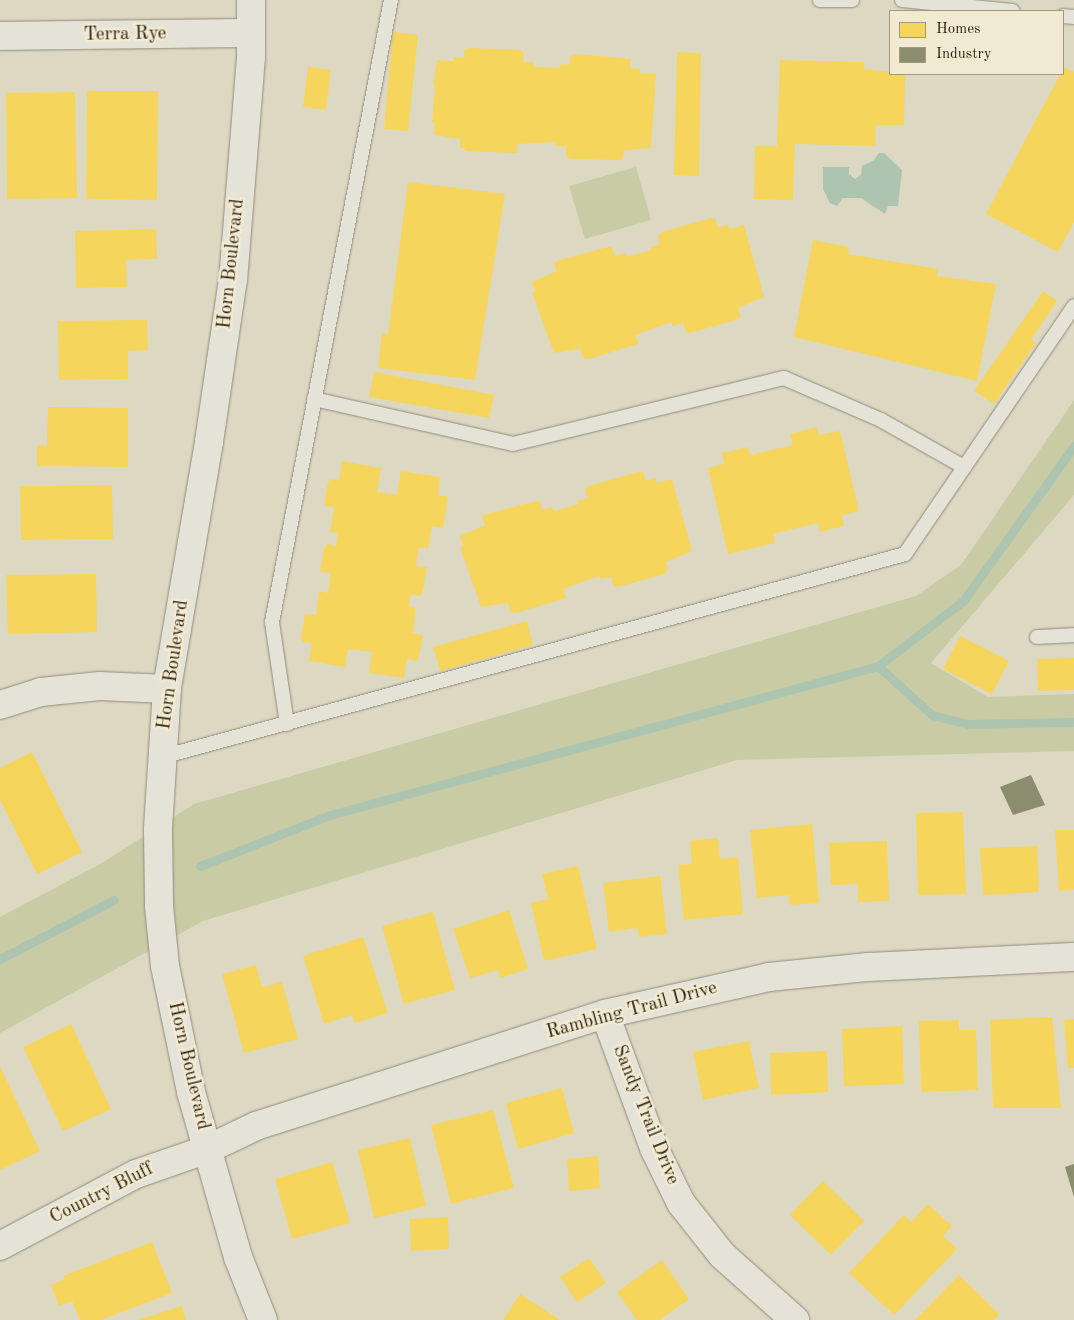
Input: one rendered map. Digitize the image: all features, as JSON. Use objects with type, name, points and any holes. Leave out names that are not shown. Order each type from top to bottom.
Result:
[{"type":"street","name":"Horn Boulevard","points":[[251,0],[251,33],[233,279],[210,442],[167,690],[158,830],[160,906],[165,966],[190,1092],[238,1257],[264,1320]]},
{"type":"street","name":"Terra Rye","points":[[0,36],[251,33]]},
{"type":"street","points":[[0,705],[41,692],[100,686],[167,690]]},
{"type":"street","name":"Rambling Trail Drive","points":[[208,1149],[256,1126],[605,1014],[769,977],[868,967],[1074,957]]},
{"type":"street","name":"Sandy Trail Drive","points":[[605,1014],[654,1148],[681,1203],[722,1255],[779,1315]]},
{"type":"street","name":"Country Bluff","points":[[0,1246],[136,1174],[208,1149]]},
{"type":"lane","points":[[287,724],[272,622],[391,0]]},
{"type":"lane","points":[[820,0],[852,0]]},
{"type":"lane","points":[[902,0],[964,3],[1006,10]]},
{"type":"lane","points":[[162,757],[905,554],[1074,306]]},
{"type":"lane","points":[[314,399],[513,444],[784,378],[881,420],[964,467]]},
{"type":"lane","points":[[1038,637],[1074,635]]},
{"type":"shaded area","points":[[879,153],[884,153],[902,170],[898,206],[888,206],[885,214],[861,198],[843,198],[837,206],[830,203],[823,189],[823,167],[849,167],[849,174],[855,179],[861,175],[862,166],[874,160]]},
{"type":"shaded area","points":[[636,167],[651,220],[585,239],[569,186]]},
{"type":"shaded area","points":[[1074,400],[1074,495],[931,663],[988,697],[1074,694],[1074,751],[737,760],[203,921],[0,1033],[0,917],[102,863],[194,804],[916,596],[961,565]]},
{"type":"building: Homes","points":[[393,32],[418,35],[408,131],[384,129]]},
{"type":"building: Homes","points":[[470,48],[520,50],[524,53],[523,62],[534,62],[534,67],[560,68],[560,64],[570,65],[570,57],[576,54],[631,59],[630,68],[640,69],[640,74],[656,74],[651,148],[624,150],[623,159],[618,160],[570,159],[566,156],[566,146],[555,146],[556,142],[518,144],[517,153],[465,151],[465,148],[460,148],[460,139],[434,135],[435,123],[432,123],[435,85],[433,85],[437,60],[454,61],[454,57],[464,58],[464,50]]},
{"type":"building: Homes","points":[[677,52],[701,53],[699,176],[674,175]]},
{"type":"building: Homes","points":[[780,60],[864,62],[864,69],[889,72],[889,75],[905,75],[904,125],[876,125],[875,146],[795,144],[793,200],[754,199],[755,146],[777,146]]},
{"type":"building: Homes","points":[[308,67],[331,70],[326,110],[303,107]]},
{"type":"building: Homes","points":[[1064,67],[1074,72],[1074,222],[1058,252],[986,214],[1060,75],[1064,75]]},
{"type":"building: Homes","points":[[87,91],[158,91],[157,200],[86,199]]},
{"type":"building: Homes","points":[[75,92],[77,198],[7,199],[6,93]]},
{"type":"building: Homes","points":[[408,182],[505,194],[475,380],[378,368],[382,333],[388,334]]},
{"type":"building: Homes","points":[[711,218],[715,219],[718,227],[728,225],[729,229],[744,225],[764,297],[738,308],[741,317],[690,333],[686,332],[683,323],[673,326],[671,322],[636,335],[638,344],[589,359],[583,358],[580,349],[554,353],[532,293],[535,292],[532,282],[557,271],[554,263],[608,247],[612,247],[615,256],[625,253],[626,257],[651,250],[650,247],[660,244],[658,236],[662,232]]},
{"type":"building: Homes","points":[[156,229],[157,259],[126,260],[127,287],[76,288],[75,231]]},
{"type":"building: Homes","points":[[813,240],[849,247],[848,254],[938,269],[937,276],[996,284],[977,381],[794,337]]},
{"type":"building: Homes","points":[[1043,291],[1057,301],[1031,340],[1036,343],[994,404],[974,391]]},
{"type":"building: Homes","points":[[147,320],[148,350],[128,351],[128,379],[59,380],[58,321]]},
{"type":"building: Homes","points":[[374,372],[494,395],[489,418],[369,397]]},
{"type":"building: Homes","points":[[48,407],[128,408],[128,467],[37,466],[37,445],[47,446]]},
{"type":"building: Homes","points":[[817,427],[819,435],[840,431],[859,511],[842,515],[844,526],[820,532],[818,523],[773,534],[775,543],[728,554],[708,468],[724,464],[722,453],[748,447],[750,455],[793,445],[790,434]]},
{"type":"building: Homes","points":[[342,461],[381,468],[377,492],[397,495],[401,471],[440,477],[438,495],[448,497],[443,528],[432,526],[428,549],[419,547],[416,566],[427,567],[423,591],[420,596],[411,594],[409,607],[416,608],[413,633],[423,635],[419,657],[417,661],[407,659],[404,678],[369,673],[372,652],[348,649],[345,667],[309,661],[312,643],[303,642],[301,638],[305,614],[316,615],[319,591],[328,593],[331,573],[320,572],[324,548],[327,544],[336,546],[338,533],[330,532],[334,507],[324,506],[328,482],[331,479],[339,480]]},
{"type":"building: Homes","points":[[643,472],[646,481],[655,478],[657,483],[672,479],[692,551],[666,562],[668,570],[664,574],[618,587],[613,585],[611,577],[600,579],[599,576],[563,589],[566,598],[516,613],[510,612],[508,603],[481,607],[460,547],[463,546],[460,536],[485,525],[482,517],[536,501],[540,501],[542,510],[552,507],[554,511],[579,504],[577,501],[588,498],[585,490],[589,486]]},
{"type":"building: Homes","points":[[112,485],[113,539],[21,540],[20,486]]},
{"type":"building: Homes","points":[[96,574],[97,632],[8,634],[6,575]]},
{"type":"building: Homes","points":[[527,621],[533,645],[440,671],[433,647]]},
{"type":"building: Homes","points":[[960,636],[1009,661],[992,694],[943,669]]},
{"type":"building: Homes","points":[[1074,658],[1074,690],[1038,691],[1037,659]]},
{"type":"building: Homes","points":[[32,752],[82,852],[37,874],[0,800],[0,768]]},
{"type":"building: Homes","points":[[963,812],[966,894],[918,895],[916,813]]},
{"type":"building: Homes","points":[[812,824],[819,903],[790,905],[789,895],[757,898],[750,830]]},
{"type":"building: Homes","points":[[1055,830],[1074,830],[1074,890],[1059,891]]},
{"type":"building: Homes","points":[[718,838],[720,859],[738,857],[743,914],[684,920],[678,865],[692,864],[690,841]]},
{"type":"building: Homes","points":[[887,841],[889,901],[858,902],[858,884],[831,885],[829,843]]},
{"type":"building: Homes","points":[[1037,846],[1039,892],[983,895],[980,848]]},
{"type":"building: Homes","points":[[578,866],[597,949],[544,961],[531,903],[548,899],[542,874]]},
{"type":"building: Homes","points":[[660,876],[667,934],[639,937],[637,928],[609,932],[603,883]]},
{"type":"building: Homes","points":[[509,910],[528,969],[500,978],[498,970],[470,978],[453,929]]},
{"type":"building: Homes","points":[[433,912],[455,990],[404,1004],[382,926]]},
{"type":"building: Homes","points":[[363,937],[388,1013],[355,1023],[352,1015],[324,1024],[303,956]]},
{"type":"building: Homes","points":[[256,965],[262,987],[282,982],[298,1039],[244,1053],[222,974]]},
{"type":"building: Homes","points":[[1052,1017],[1061,1108],[993,1108],[990,1020]]},
{"type":"building: Homes","points":[[1074,1019],[1074,1068],[1068,1068],[1064,1020]]},
{"type":"building: Homes","points":[[959,1020],[959,1030],[976,1030],[978,1090],[921,1092],[919,1021]]},
{"type":"building: Homes","points":[[71,1024],[111,1109],[63,1131],[23,1047]]},
{"type":"building: Homes","points":[[902,1026],[904,1084],[844,1086],[842,1029]]},
{"type":"building: Homes","points":[[749,1041],[759,1088],[703,1100],[693,1052]]},
{"type":"building: Homes","points":[[827,1051],[828,1092],[771,1095],[770,1053]]},
{"type":"building: Homes","points":[[0,1066],[40,1151],[0,1170]]},
{"type":"building: Homes","points":[[562,1088],[574,1133],[518,1149],[506,1103]]},
{"type":"building: Homes","points":[[493,1110],[514,1188],[451,1204],[431,1125]]},
{"type":"building: Homes","points":[[410,1138],[426,1206],[374,1218],[358,1150]]},
{"type":"building: Homes","points":[[598,1156],[600,1188],[569,1191],[567,1159]]},
{"type":"building: Homes","points":[[332,1162],[350,1223],[292,1239],[275,1179]]},
{"type":"building: Homes","points":[[823,1181],[864,1221],[831,1255],[790,1215]]},
{"type":"building: Homes","points":[[928,1204],[952,1226],[943,1236],[957,1249],[894,1315],[849,1273],[904,1215],[911,1222]]},
{"type":"building: Homes","points":[[448,1217],[449,1249],[411,1251],[410,1219]]},
{"type":"building: Homes","points":[[152,1242],[172,1293],[101,1320],[80,1320],[72,1301],[59,1306],[51,1285],[65,1279],[63,1276]]},
{"type":"building: Homes","points":[[589,1258],[606,1283],[577,1302],[560,1277]]},
{"type":"building: Homes","points":[[662,1260],[689,1299],[660,1320],[637,1320],[617,1292]]},
{"type":"building: Homes","points":[[959,1275],[999,1314],[994,1320],[915,1320]]},
{"type":"building: Homes","points":[[520,1294],[560,1320],[503,1320]]},
{"type":"building: Homes","points":[[182,1306],[186,1320],[138,1320]]},
{"type":"building: Industry","points":[[1031,775],[1045,805],[1013,815],[1000,787]]},
{"type":"building: Industry","points":[[1074,1164],[1074,1197],[1065,1167]]},
{"type":"waterway","points":[[200,866],[330,815],[878,666],[963,601],[1074,446]]},
{"type":"waterway","points":[[878,666],[932,715],[968,724],[1074,722]]},
{"type":"waterway","points":[[0,959],[114,900]]}]
